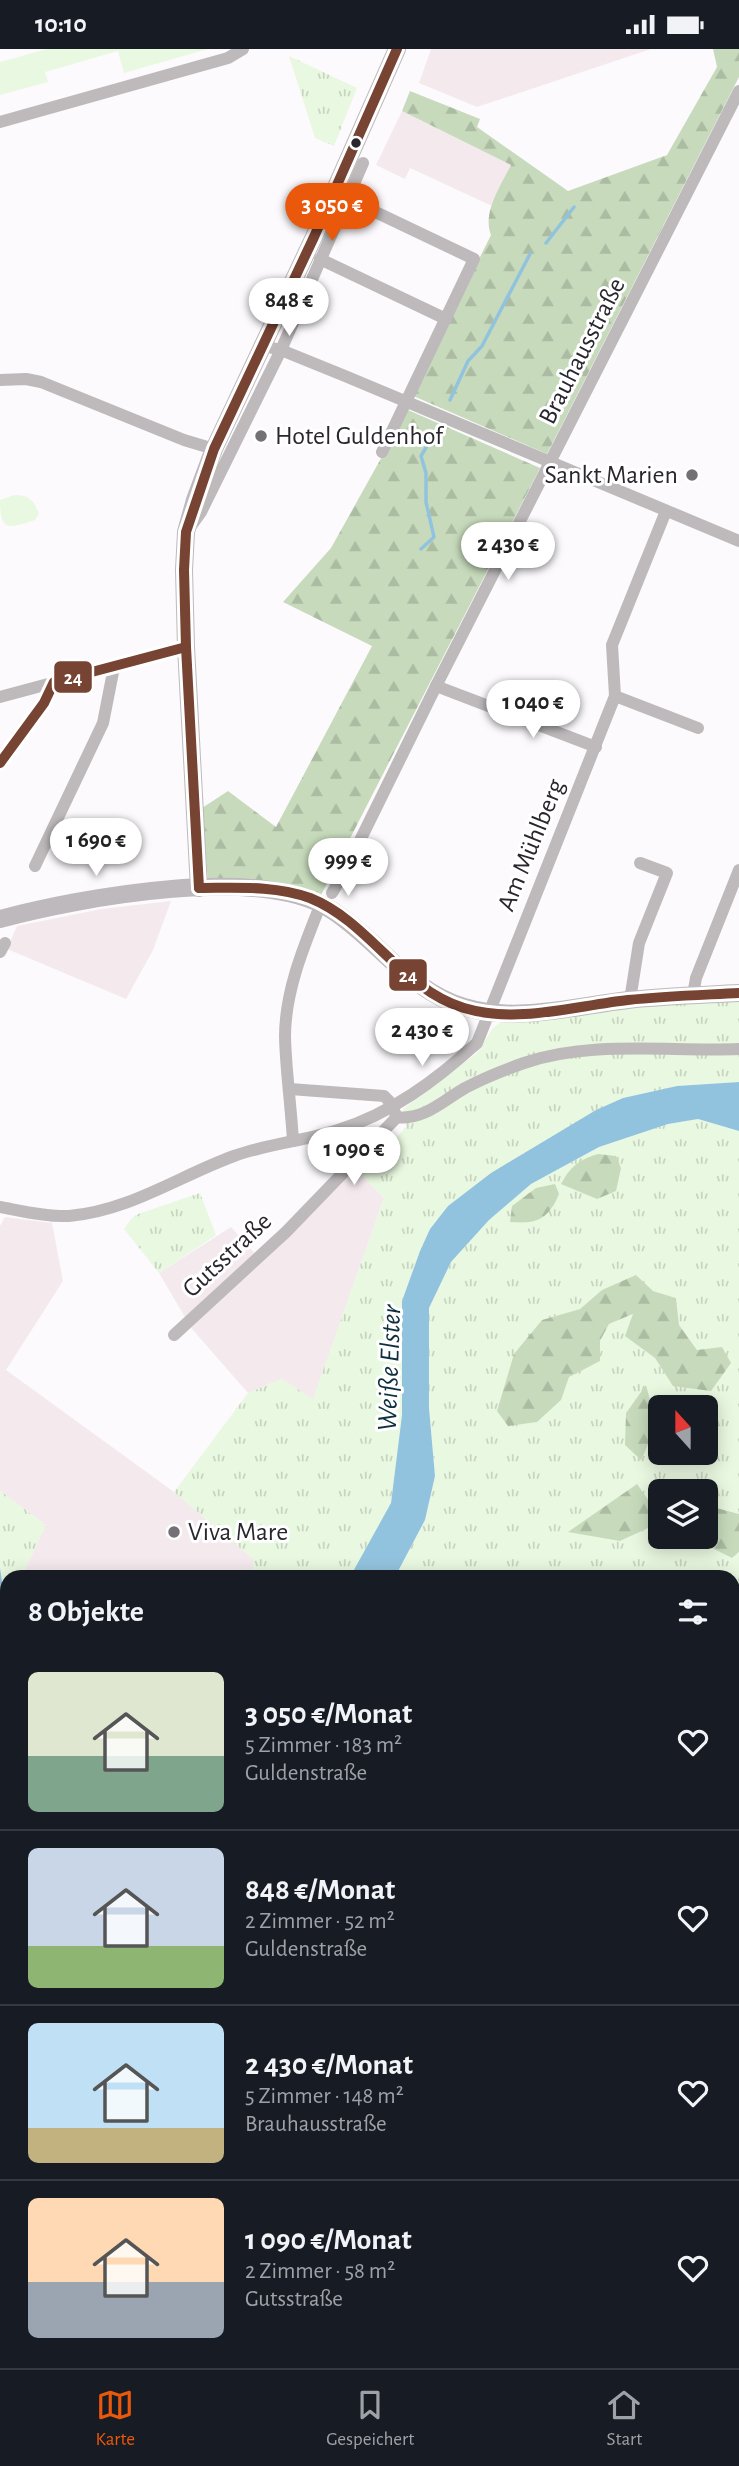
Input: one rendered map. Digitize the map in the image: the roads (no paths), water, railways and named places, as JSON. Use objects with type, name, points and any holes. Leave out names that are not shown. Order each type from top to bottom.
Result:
[{"type":"street","points":[[0,123],[228,58],[243,49]]},
{"type":"street","points":[[186,532],[201,512],[397,49]]},
{"type":"street","name":"Brauhausstraße","points":[[332,893],[739,91]]},
{"type":"street","points":[[200,888],[186,647],[186,532],[214,449],[320,259],[363,163]]},
{"type":"street","points":[[346,198],[474,259],[382,452]]},
{"type":"street","points":[[320,259],[446,319]]},
{"type":"street","points":[[272,348],[739,541]]},
{"type":"street","points":[[0,380],[26,379],[41,382],[184,440],[214,449]]},
{"type":"street","name":"Am Mühlberg","points":[[395,1112],[477,1043],[615,696],[612,645],[666,511]]},
{"type":"street","points":[[0,697],[186,647]]},
{"type":"street","points":[[35,866],[103,723],[114,667]]},
{"type":"street","points":[[436,686],[596,747]]},
{"type":"street","points":[[615,696],[698,728]]},
{"type":"street","points":[[630,1000],[639,943],[667,873],[640,863]]},
{"type":"street","points":[[693,995],[696,978],[739,870]]},
{"type":"street","points":[[0,919],[96,898],[200,888],[278,891],[323,904],[351,924],[424,989],[465,1008],[488,1012],[540,1011],[630,1000],[739,993]]},
{"type":"street","points":[[293,1141],[285,1037],[287,1011],[299,957],[318,911]]},
{"type":"street","points":[[290,1089],[384,1096],[395,1112],[405,1119],[433,1109],[492,1074],[559,1054],[588,1050],[739,1049]]},
{"type":"street","points":[[0,1207],[66,1216],[92,1213],[122,1205],[234,1156],[336,1131],[395,1112]]},
{"type":"street","name":"Gutsstraße","points":[[174,1335],[286,1232],[395,1112]]},
{"type":"water","points":[[739,1082],[739,1131],[698,1119],[668,1124],[599,1147],[531,1184],[489,1220],[451,1262],[429,1308],[429,1408],[435,1476],[425,1520],[399,1570],[354,1570],[391,1503],[402,1415],[402,1301],[430,1229],[448,1206],[491,1173],[596,1110],[623,1098],[677,1086]]},
{"type":"waterway","points":[[546,243],[574,207]]},
{"type":"waterway","points":[[450,400],[468,361],[482,346],[530,254]]},
{"type":"waterway","points":[[421,549],[434,537],[426,502],[426,473],[421,456],[433,436]]},
{"type":"place","name":"Hotel Guldenhof","points":[[261,436]]},
{"type":"place","name":"Sankt Marien","points":[[692,475]]},
{"type":"place","name":"Viva Mare","points":[[174,1532]]},
{"type":"water label","name":"Weiße Elster","points":[[390,1368]]}]
